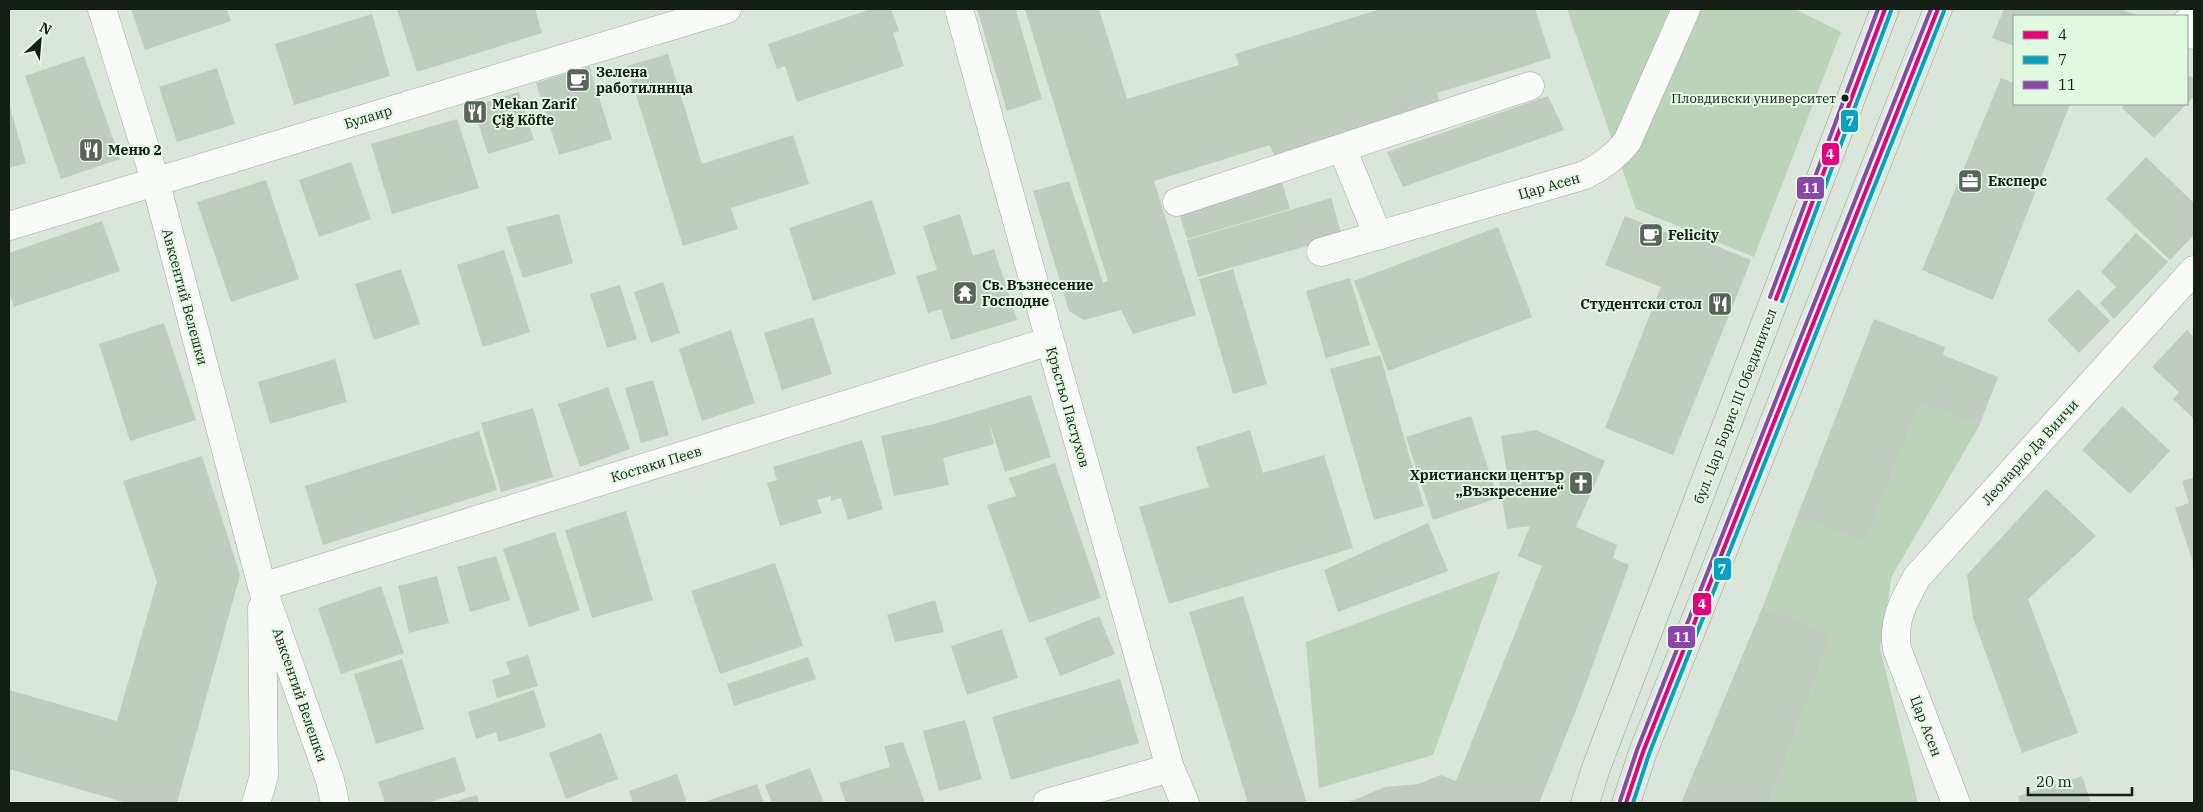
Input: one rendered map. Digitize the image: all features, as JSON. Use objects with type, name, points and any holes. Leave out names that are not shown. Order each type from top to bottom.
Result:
[{"type":"main road","name":"бул. Цар Борис III Обединител","points":[[1585,803],[1596,768],[1885,9]]},
{"type":"main road","points":[[1626,803],[1643,752],[1938,9]]},
{"type":"street","name":"Авксентий Велешки","points":[[102,9],[154,180],[262,587],[330,780],[335,803]]},
{"type":"street","name":"Булаир","points":[[9,226],[154,180],[727,9]]},
{"type":"street","name":"Кръстьо Пастухов","points":[[959,9],[1170,768],[1185,803]]},
{"type":"street","name":"Цар Асен","points":[[1321,252],[1585,176],[1603,166],[1616,156],[1627,142],[1686,9]]},
{"type":"street","points":[[2188,24],[2194,35]]},
{"type":"street","points":[[1177,202],[1530,86]]},
{"type":"street","points":[[1342,148],[1378,236]]},
{"type":"street","name":"Леонардо Да Винчи","points":[[1897,649],[1895,637],[1902,603],[1917,577],[2194,270]]},
{"type":"street","name":"Костаки Пеев","points":[[262,587],[1050,341]]},
{"type":"street","name":"Авксентий Велешки","points":[[256,803],[264,776],[262,587]]},
{"type":"street","name":"Цар Асен","points":[[1897,649],[1956,803]]},
{"type":"street","points":[[1047,803],[1170,768]]},
{"type":"green space","points":[[1567,9],[1795,9],[1841,32],[1754,257],[1636,209]]},
{"type":"green space","points":[[1920,403],[1979,426],[1892,576],[1880,648],[1918,803],[1769,803],[1832,635],[1763,606],[1797,517],[1865,543]]},
{"type":"green space","points":[[1500,571],[1433,755],[1319,788],[1306,642]]},
{"type":"building","points":[[131,9],[227,9],[231,21],[145,50]]},
{"type":"building","points":[[397,9],[535,9],[542,33],[417,72]]},
{"type":"building","points":[[871,9],[891,9],[899,31],[893,33],[904,66],[797,102],[785,66],[777,69],[768,44]]},
{"type":"building","points":[[977,9],[1021,9],[1016,11],[1042,99],[1007,111]]},
{"type":"building","points":[[1025,9],[1099,9],[1127,99],[1239,65],[1235,54],[1381,9],[1535,9],[1551,58],[1437,93],[1440,104],[1274,155],[1270,145],[1154,181],[1196,315],[1133,334],[1121,310],[1084,320],[1069,311],[1033,191],[1069,181],[1103,283],[1108,281]]},
{"type":"building","points":[[2004,9],[2120,9],[2136,15],[2013,15],[2013,46],[1992,38]]},
{"type":"building","points":[[372,14],[390,76],[294,105],[275,44]]},
{"type":"building","points":[[668,54],[702,164],[793,135],[809,184],[731,208],[738,229],[683,246],[627,66]]},
{"type":"building","points":[[84,56],[120,159],[61,179],[25,76]]},
{"type":"building","points":[[589,66],[612,139],[559,155],[536,83]]},
{"type":"building","points":[[217,68],[235,124],[177,142],[159,87]]},
{"type":"building","points":[[2190,76],[2194,79],[2194,96],[2188,102],[2188,77]]},
{"type":"building","points":[[2001,78],[2013,83],[2013,105],[2070,105],[1993,300],[1922,270]]},
{"type":"building","points":[[519,92],[534,140],[488,154],[473,106]]},
{"type":"building","points":[[1548,96],[1564,130],[1403,187],[1387,152]]},
{"type":"building","points":[[9,104],[26,163],[9,168]]},
{"type":"building","points":[[2124,105],[2185,105],[2154,138],[2122,108]]},
{"type":"building","points":[[457,119],[479,188],[392,214],[371,144]]},
{"type":"building","points":[[2146,157],[2194,203],[2194,235],[2170,260],[2106,199]]},
{"type":"building","points":[[351,162],[371,219],[319,237],[299,180]]},
{"type":"building","points":[[1280,176],[1290,209],[1187,239],[1177,206]]},
{"type":"building","points":[[266,180],[299,279],[231,302],[197,202]]},
{"type":"building","points":[[1331,198],[1342,236],[1198,277],[1187,240]]},
{"type":"building","points":[[872,200],[896,274],[813,301],[789,228]]},
{"type":"building","points":[[559,214],[573,263],[523,278],[506,227]]},
{"type":"building","name":"Св. Възнесение Господне","points":[[960,214],[973,256],[994,249],[1017,320],[951,340],[941,309],[928,313],[916,276],[937,270],[923,226]]},
{"type":"building","points":[[1625,216],[1675,236],[1677,230],[1751,260],[1673,455],[1605,428],[1661,287],[1605,265]]},
{"type":"building","points":[[102,221],[120,271],[14,307],[9,292],[9,253]]},
{"type":"building","points":[[1498,227],[1532,317],[1388,371],[1354,281]]},
{"type":"building","points":[[2136,233],[2168,262],[2114,319],[2100,303],[2116,287],[2101,272]]},
{"type":"building","points":[[504,250],[530,332],[483,347],[457,265]]},
{"type":"building","points":[[401,269],[420,324],[374,340],[355,284]]},
{"type":"building","points":[[1233,269],[1267,384],[1233,394],[1199,279]]},
{"type":"building","points":[[1350,278],[1370,345],[1326,358],[1306,291]]},
{"type":"building","points":[[663,282],[680,333],[651,343],[634,292]]},
{"type":"building","points":[[620,285],[637,339],[607,348],[590,294]]},
{"type":"building","points":[[2078,289],[2110,321],[2079,353],[2047,320]]},
{"type":"building","points":[[813,317],[832,374],[782,390],[764,333]]},
{"type":"building","points":[[1874,319],[1945,347],[1943,355],[1998,377],[1979,426],[1920,403],[1865,543],[1797,517]]},
{"type":"building","points":[[164,323],[196,420],[130,441],[99,344]]},
{"type":"building","points":[[731,330],[755,403],[702,421],[679,349]]},
{"type":"building","points":[[2187,330],[2194,337],[2194,419],[2173,399],[2179,392],[2152,367]]},
{"type":"building","points":[[1380,355],[1424,506],[1374,520],[1330,369]]},
{"type":"building","points":[[335,359],[347,402],[270,424],[258,382]]},
{"type":"building","points":[[653,380],[669,435],[641,443],[625,388]]},
{"type":"building","points":[[608,387],[630,449],[580,467],[558,404]]},
{"type":"building","points":[[1031,395],[1051,457],[1005,472],[989,422],[994,444],[943,458],[949,485],[894,496],[881,436],[934,424]]},
{"type":"building","points":[[2122,406],[2170,451],[2130,494],[2082,450]]},
{"type":"building","points":[[533,408],[553,477],[501,492],[481,423]]},
{"type":"building","points":[[1471,416],[1498,498],[1433,520],[1406,437]]},
{"type":"building","points":[[1250,430],[1263,473],[1324,455],[1353,548],[1169,604],[1139,507],[1209,487],[1196,447]]},
{"type":"building","points":[[1536,430],[1605,461],[1576,527],[1617,545],[1613,558],[1629,565],[1580,700],[1539,803],[1347,803],[1385,787],[1418,784],[1441,775],[1456,781],[1542,566],[1518,556],[1530,526],[1507,529],[1498,475],[1507,474],[1501,436]]},
{"type":"building","points":[[479,431],[497,490],[323,545],[305,486]]},
{"type":"building","points":[[862,440],[883,509],[848,520],[841,498],[831,501],[831,496],[817,500],[822,513],[780,526],[767,483],[777,480],[773,467]]},
{"type":"building","points":[[202,456],[240,575],[177,803],[127,803],[9,769],[9,690],[117,721],[157,582],[123,481]]},
{"type":"building","points":[[1055,463],[1101,598],[1029,623],[987,505],[1016,496],[1009,478]]},
{"type":"building","points":[[2194,477],[2194,565],[2175,508],[2189,503],[2182,481]]},
{"type":"building","points":[[2046,489],[2096,536],[2028,599],[2078,733],[2022,753],[1973,618],[1967,575]]},
{"type":"building","points":[[626,511],[653,600],[592,618],[565,530]]},
{"type":"building","points":[[1428,523],[1448,571],[1338,612],[1324,570]]},
{"type":"building","points":[[555,532],[580,610],[529,627],[503,549]]},
{"type":"building","points":[[496,556],[510,600],[470,612],[457,567]]},
{"type":"building","points":[[775,563],[803,646],[720,674],[691,591]]},
{"type":"building","points":[[437,576],[449,623],[409,633],[398,586]]},
{"type":"building","points":[[381,586],[404,653],[341,674],[318,608]]},
{"type":"building","points":[[1243,596],[1307,803],[1248,803],[1189,612]]},
{"type":"building","points":[[935,600],[944,632],[895,642],[887,615]]},
{"type":"building","points":[[1763,606],[1832,635],[1769,803],[1681,803]]},
{"type":"building","points":[[1099,616],[1115,654],[1060,676],[1045,638]]},
{"type":"building","points":[[1002,629],[1018,678],[967,695],[951,646]]},
{"type":"building","points":[[528,655],[538,686],[497,698],[492,680],[510,674],[506,662]]},
{"type":"building","points":[[808,657],[816,679],[734,706],[727,684]]},
{"type":"building","points":[[402,659],[424,729],[376,744],[354,674]]},
{"type":"building","points":[[1120,679],[1139,743],[1011,780],[992,717]]},
{"type":"building","points":[[534,690],[546,727],[499,742],[496,732],[476,739],[468,712]]},
{"type":"building","points":[[965,720],[982,779],[939,791],[923,731]]},
{"type":"building","points":[[601,733],[618,779],[566,799],[549,753]]},
{"type":"building","points":[[903,742],[925,803],[846,803],[839,783],[890,767],[884,746]]},
{"type":"building","points":[[455,757],[466,791],[427,803],[385,803],[378,782]]},
{"type":"building","points":[[810,768],[824,803],[772,803],[765,785]]},
{"type":"building","points":[[677,774],[687,803],[633,803],[629,791]]},
{"type":"building","points":[[2082,776],[2091,803],[2020,803],[2018,796]]},
{"type":"building","points":[[757,784],[764,803],[701,803]]},
{"type":"building","points":[[477,795],[479,803],[449,803]]},
{"type":"transit line","name":"11","points":[[1770,297],[1878,9]]},
{"type":"transit line","name":"4","points":[[1776,299],[1885,9]]},
{"type":"transit line","name":"11","points":[[1620,801],[1637,750],[1931,9]]},
{"type":"transit line","name":"4","points":[[1626,803],[1643,752],[1938,9]]},
{"type":"transit line","name":"7","points":[[1782,301],[1891,11]]},
{"type":"transit line","name":"7","points":[[1633,803],[1649,754],[1944,11]]},
{"type":"place","name":"Зелена работилннца","points":[[578,80]]},
{"type":"place","name":"Пловдивски университет","points":[[1845,98]]},
{"type":"place","name":"Mekan Zarif Çiğ Köfte","points":[[475,112]]},
{"type":"place","name":"Меню 2","points":[[91,150]]},
{"type":"place","name":"Експерс","points":[[1970,181]]},
{"type":"place","name":"Felicity","points":[[1651,235]]},
{"type":"place","name":"Св. Възнесение Господне","points":[[965,293]]},
{"type":"place","name":"Студентски стол","points":[[1720,304]]},
{"type":"place","name":"Христиански център „Възкресение“","points":[[1581,483]]}]
